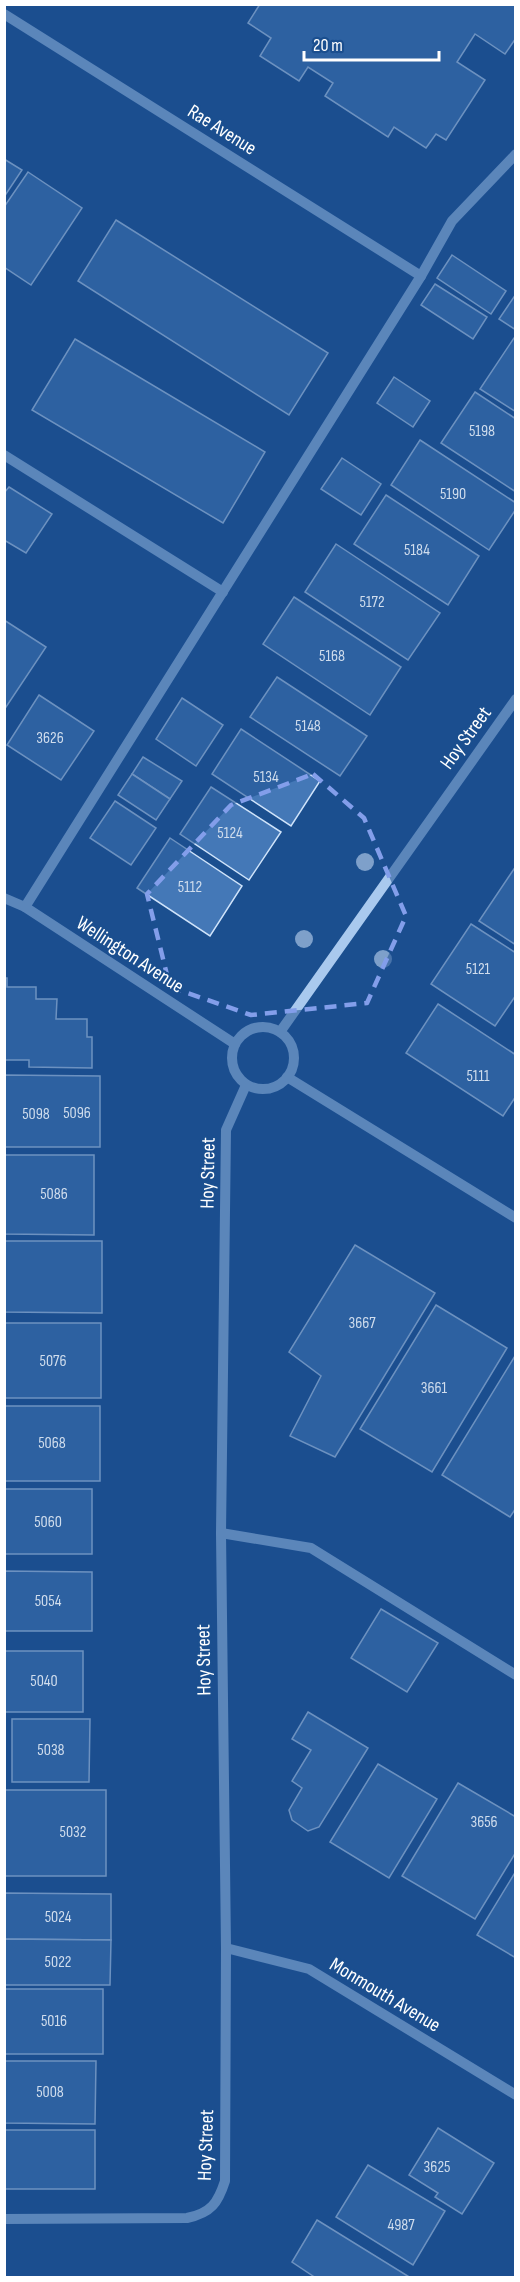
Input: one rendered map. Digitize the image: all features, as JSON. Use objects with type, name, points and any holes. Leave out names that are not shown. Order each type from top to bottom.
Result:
[{"type":"street","name":"Rae Avenue","points":[[4,14],[421,276]]},
{"type":"street","points":[[26,907],[421,276],[453,221],[516,154]]},
{"type":"street","points":[[4,455],[223,592]]},
{"type":"street","name":"Hoy Street","points":[[280,1032],[516,699]]},
{"type":"street","name":"Wellington Avenue","points":[[4,898],[26,907],[235,1044]]},
{"type":"street","points":[[260,1027],[280,1032],[292,1048],[294,1059],[287,1077],[272,1088],[264,1089],[246,1085],[235,1071],[232,1062],[235,1044],[249,1030],[260,1027]]},
{"type":"street","points":[[287,1077],[516,1218]]},
{"type":"street","name":"Hoy Street","points":[[4,2219],[187,2218],[211,2210],[219,2199],[225,2181],[226,1948],[221,1533],[226,1130],[246,1085]]},
{"type":"street","points":[[221,1533],[311,1548],[516,1675]]},
{"type":"street","name":"Monmouth Avenue","points":[[226,1948],[309,1969],[516,2095]]},
{"type":"highlighted area","points":[[313,774],[364,818],[406,916],[367,1003],[251,1015],[170,987],[147,894],[231,805]]},
{"type":"building","points":[[260,4],[516,4],[516,38],[505,54],[475,34],[457,62],[485,80],[446,140],[436,134],[426,148],[394,127],[388,137],[325,96],[333,83],[308,67],[299,81],[260,56],[271,38],[248,23]]},
{"type":"building","points":[[4,159],[22,170],[4,197]]},
{"type":"building","points":[[28,172],[82,208],[31,285],[4,267],[4,207]]},
{"type":"building","points":[[116,220],[328,353],[289,415],[78,281]]},
{"type":"building","points":[[452,255],[506,291],[491,314],[437,278]]},
{"type":"building","points":[[435,284],[487,317],[473,339],[421,305]]},
{"type":"building","points":[[516,294],[516,330],[499,319]]},
{"type":"building","points":[[516,338],[516,412],[480,389]]},
{"type":"building","points":[[75,339],[265,452],[223,523],[32,410]]},
{"type":"building","points":[[394,377],[430,401],[413,427],[377,403]]},
{"type":"building","points":[[475,392],[516,419],[516,492],[441,443]]},
{"type":"building","points":[[420,440],[516,503],[516,509],[489,550],[391,485]]},
{"type":"building","points":[[342,458],[381,484],[361,515],[321,489]]},
{"type":"building","points":[[9,487],[52,514],[26,553],[4,540],[4,493]]},
{"type":"building","points":[[386,495],[479,556],[448,605],[354,544]]},
{"type":"building","points":[[336,544],[440,613],[408,660],[305,592]]},
{"type":"building","points":[[294,597],[401,667],[370,715],[263,644]]},
{"type":"building","points":[[4,620],[46,647],[4,710]]},
{"type":"building","points":[[277,677],[367,736],[340,776],[250,717]]},
{"type":"building","points":[[39,695],[94,731],[61,780],[7,745]]},
{"type":"building","points":[[182,698],[223,725],[196,766],[156,739]]},
{"type":"building","points":[[241,729],[320,781],[291,826],[212,774]]},
{"type":"building","points":[[143,757],[182,781],[170,799],[132,774]]},
{"type":"building","points":[[132,774],[170,799],[156,820],[118,795]]},
{"type":"building","points":[[211,787],[281,832],[249,880],[180,834]]},
{"type":"building","points":[[115,801],[156,828],[131,865],[90,838]]},
{"type":"building","points":[[170,838],[242,886],[210,936],[137,888]]},
{"type":"building","points":[[516,866],[516,945],[479,921]]},
{"type":"building","points":[[471,924],[516,953],[516,995],[495,1026],[431,984]]},
{"type":"building","points":[[4,978],[7,978],[7,987],[36,987],[36,999],[57,999],[56,1019],[87,1019],[87,1037],[92,1037],[92,1068],[29,1067],[29,1060],[4,1060]]},
{"type":"building","points":[[438,1004],[516,1055],[516,1096],[503,1116],[406,1053]]},
{"type":"building","points":[[4,1075],[100,1076],[100,1147],[4,1147]]},
{"type":"building","points":[[4,1155],[94,1155],[94,1235],[4,1234]]},
{"type":"building","points":[[4,1241],[102,1241],[102,1313],[4,1312]]},
{"type":"building","points":[[355,1245],[435,1293],[335,1457],[290,1436],[321,1376],[289,1352]]},
{"type":"building","points":[[436,1305],[507,1348],[432,1472],[360,1429]]},
{"type":"building","points":[[4,1323],[101,1323],[101,1398],[4,1398]]},
{"type":"building","points":[[515,1356],[516,1508],[510,1517],[442,1475]]},
{"type":"building","points":[[4,1406],[100,1406],[100,1481],[4,1481]]},
{"type":"building","points":[[4,1489],[92,1489],[92,1554],[4,1554]]},
{"type":"building","points":[[4,1571],[92,1572],[92,1631],[4,1631]]},
{"type":"building","points":[[381,1609],[438,1643],[407,1692],[351,1658]]},
{"type":"building","points":[[4,1651],[83,1651],[83,1712],[4,1712]]},
{"type":"building","points":[[308,1712],[368,1748],[319,1827],[308,1831],[292,1820],[289,1810],[302,1788],[292,1781],[311,1750],[292,1739]]},
{"type":"building","points":[[12,1719],[90,1719],[89,1782],[12,1782]]},
{"type":"building","points":[[378,1764],[437,1799],[389,1878],[330,1842]]},
{"type":"building","points":[[458,1783],[516,1817],[516,1852],[475,1919],[402,1876]]},
{"type":"building","points":[[4,1790],[106,1790],[106,1876],[4,1876]]},
{"type":"building","points":[[516,1871],[516,1958],[477,1935]]},
{"type":"building","points":[[4,1893],[111,1894],[111,1940],[4,1939]]},
{"type":"building","points":[[4,1939],[111,1940],[110,1985],[4,1985]]},
{"type":"building","points":[[4,1989],[103,1989],[103,2054],[4,2054]]},
{"type":"building","points":[[4,2061],[96,2061],[95,2124],[4,2123]]},
{"type":"building","points":[[438,2128],[494,2163],[462,2214],[435,2197],[438,2193],[409,2175]]},
{"type":"building","points":[[4,2130],[95,2130],[95,2189],[4,2189]]},
{"type":"building","points":[[368,2165],[445,2211],[413,2265],[336,2217]]},
{"type":"building","points":[[317,2220],[411,2278],[316,2278],[292,2262]]}]
